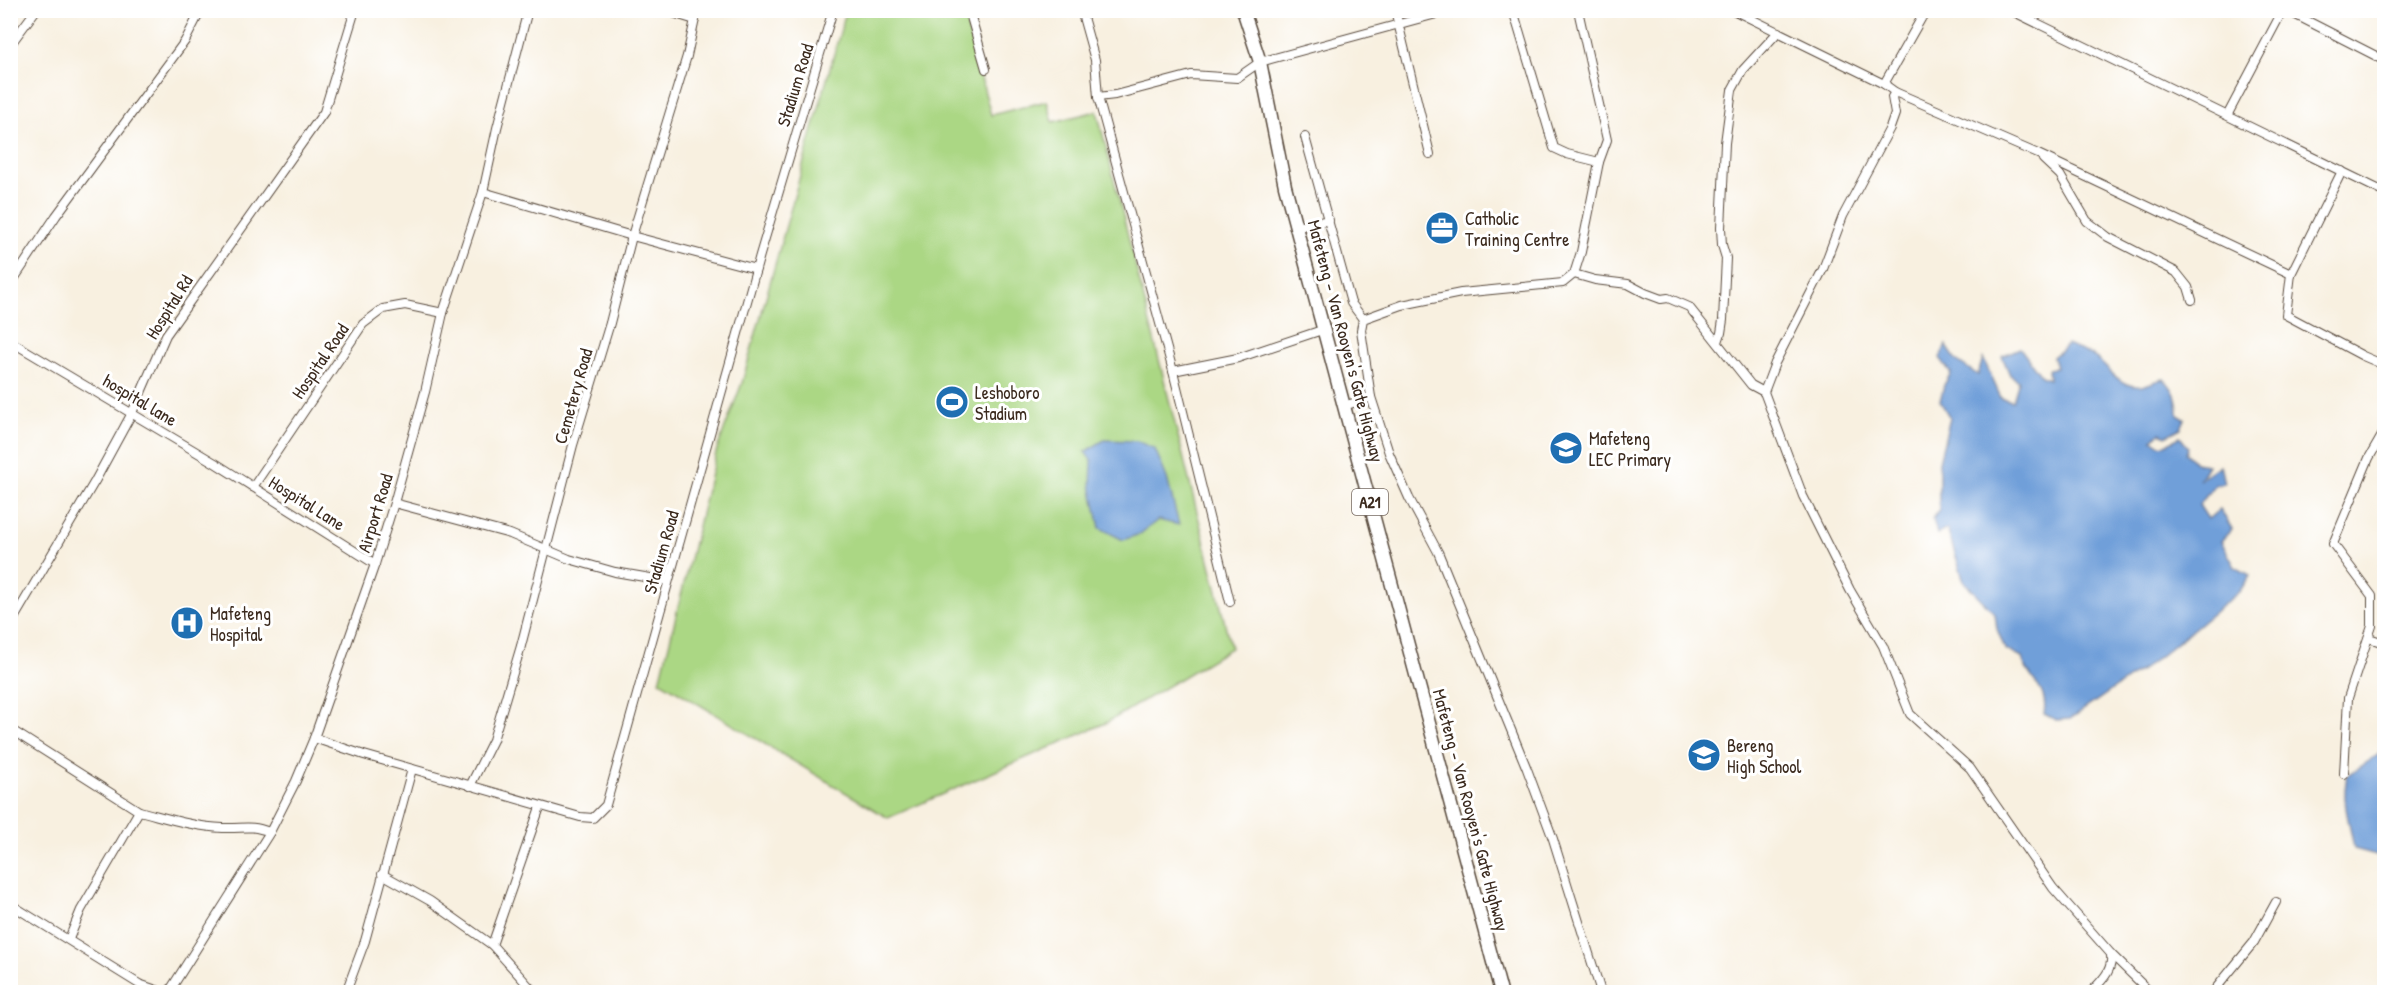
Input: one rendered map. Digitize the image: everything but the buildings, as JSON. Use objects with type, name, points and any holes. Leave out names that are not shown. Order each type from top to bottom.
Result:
[{"type":"main road","name":"Mafeteng - Van Rooyen's Gate Highway","points":[[1243,10],[1260,62],[1285,186],[1501,993]]},
{"type":"street","points":[[10,45],[36,10]]},
{"type":"street","points":[[10,285],[56,216],[184,41],[201,10]]},
{"type":"street","name":"Hospital Rd","points":[[10,625],[95,481],[132,413],[166,335],[324,112],[355,10]]},
{"type":"street","name":"Airport Road","points":[[169,993],[270,832],[296,781],[314,738],[394,503],[426,393],[443,313],[483,192],[528,10]]},
{"type":"street","points":[[663,10],[695,20]]},
{"type":"street","name":"Cemetery Road","points":[[470,786],[493,740],[547,551],[573,446],[610,322],[632,236],[687,56],[698,10]]},
{"type":"street","name":"Stadium Road","points":[[314,738],[412,769],[580,817],[593,818],[606,805],[756,270],[833,10]]},
{"type":"street","points":[[969,10],[986,69]]},
{"type":"street","points":[[1082,10],[1095,60],[1098,97],[1173,372],[1230,602]]},
{"type":"street","points":[[1395,10],[1430,154]]},
{"type":"street","points":[[1098,97],[1115,95],[1191,75],[1237,78],[1260,62],[1451,10]]},
{"type":"street","points":[[1513,10],[1554,148],[1567,154],[1599,162]]},
{"type":"street","points":[[1363,319],[1402,305],[1461,293],[1563,283],[1574,274],[1581,252],[1599,162],[1607,140],[1578,10]]},
{"type":"street","points":[[1733,10],[1884,84],[1895,92],[2037,154],[2292,274]]},
{"type":"street","points":[[1884,84],[1926,10]]},
{"type":"street","points":[[2010,10],[2385,192]]},
{"type":"street","points":[[2228,114],[2284,10],[2385,60]]},
{"type":"street","points":[[1718,342],[1721,333],[1726,258],[1722,245],[1721,228],[1725,143],[1732,90],[1743,70],[1778,32]]},
{"type":"street","points":[[1895,92],[1892,97],[1895,114],[1890,128],[1843,216],[1823,269],[1775,363],[1764,392],[1803,496],[1850,590],[1883,646],[1910,714],[1970,768],[2053,888],[2111,954],[2150,993]]},
{"type":"street","points":[[1305,137],[1351,303],[1363,319],[1361,330],[1371,398],[1389,453],[1409,498],[1438,552],[1527,769],[1553,839],[1601,993]]},
{"type":"street","points":[[2037,154],[2060,175],[2087,221],[2108,237],[2176,272],[2187,287],[2192,300]]},
{"type":"street","points":[[2342,171],[2292,274],[2286,315],[2363,356],[2385,365]]},
{"type":"street","points":[[483,192],[756,270]]},
{"type":"street","points":[[1297,227],[1329,220]]},
{"type":"street","points":[[1574,274],[1595,280],[1628,284],[1645,293],[1661,299],[1668,298],[1689,307],[1751,386],[1764,392]]},
{"type":"street","name":"Hospital Road","points":[[253,487],[363,324],[383,309],[405,305],[443,313]]},
{"type":"street","points":[[1173,372],[1238,357],[1324,329]]},
{"type":"street","name":"hospital lane","points":[[10,341],[253,487]]},
{"type":"street","points":[[1344,406],[1371,398]]},
{"type":"street","points":[[2344,774],[2348,698],[2372,626],[2372,596],[2333,544],[2369,458],[2385,432]]},
{"type":"street","name":"Hospital Lane","points":[[253,487],[375,564]]},
{"type":"street","points":[[394,503],[510,534],[547,551],[615,572],[668,581]]},
{"type":"street","points":[[2369,638],[2385,643]]},
{"type":"street","points":[[10,729],[139,811],[180,822],[223,828],[252,826],[270,832]]},
{"type":"street","points":[[346,993],[364,941],[412,769]]},
{"type":"street","points":[[492,945],[540,807]]},
{"type":"street","points":[[69,939],[81,910],[139,811]]},
{"type":"street","points":[[382,874],[430,901],[492,945],[534,993]]},
{"type":"street","points":[[2213,993],[2241,960],[2276,902]]},
{"type":"street","points":[[10,904],[140,984],[162,993]]},
{"type":"street","points":[[2091,993],[2109,973],[2112,963],[2111,954]]},
{"type":"street","points":[[2379,993],[2385,990]]},
{"type":"green space","name":"Leshoboro Stadium","points":[[846,11],[963,11],[991,115],[1047,101],[1053,122],[1097,111],[1231,648],[1108,722],[888,818],[660,681],[717,449],[742,383]]},
{"type":"water","points":[[1946,345],[1956,360],[1978,375],[1983,358],[2001,398],[2013,401],[2019,381],[2010,375],[2002,356],[2020,348],[2041,376],[2049,379],[2048,369],[2056,368],[2053,357],[2067,345],[2094,357],[2116,377],[2128,384],[2141,386],[2164,379],[2175,395],[2178,415],[2185,419],[2181,428],[2166,436],[2160,433],[2152,439],[2162,446],[2180,437],[2188,447],[2186,453],[2195,463],[2208,465],[2199,480],[2220,465],[2224,483],[2216,484],[2199,505],[2208,519],[2220,509],[2232,529],[2221,541],[2235,567],[2250,575],[2240,591],[2154,661],[2070,719],[2056,720],[2044,714],[2044,697],[2022,658],[2005,649],[1997,629],[1995,614],[1964,581],[1947,529],[1937,534],[1933,519],[1939,510],[1939,462],[1950,418],[1940,401],[1944,385],[1951,373],[1940,358]]},
{"type":"water","points":[[1104,440],[1137,441],[1155,449],[1167,478],[1179,525],[1158,520],[1140,534],[1123,540],[1100,528],[1091,485],[1092,461],[1085,452]]},
{"type":"water","points":[[2384,753],[2384,857],[2354,849],[2345,795],[2347,776]]},
{"type":"place","name":"Catholic Training Centre","points":[[1442,228]]},
{"type":"place","name":"Leshoboro Stadium","points":[[952,402]]},
{"type":"place","name":"Mafeteng LEC Primary","points":[[1566,448]]},
{"type":"place","name":"Mafeteng Hospital","points":[[187,623]]},
{"type":"place","name":"Bereng High School","points":[[1704,755]]}]
